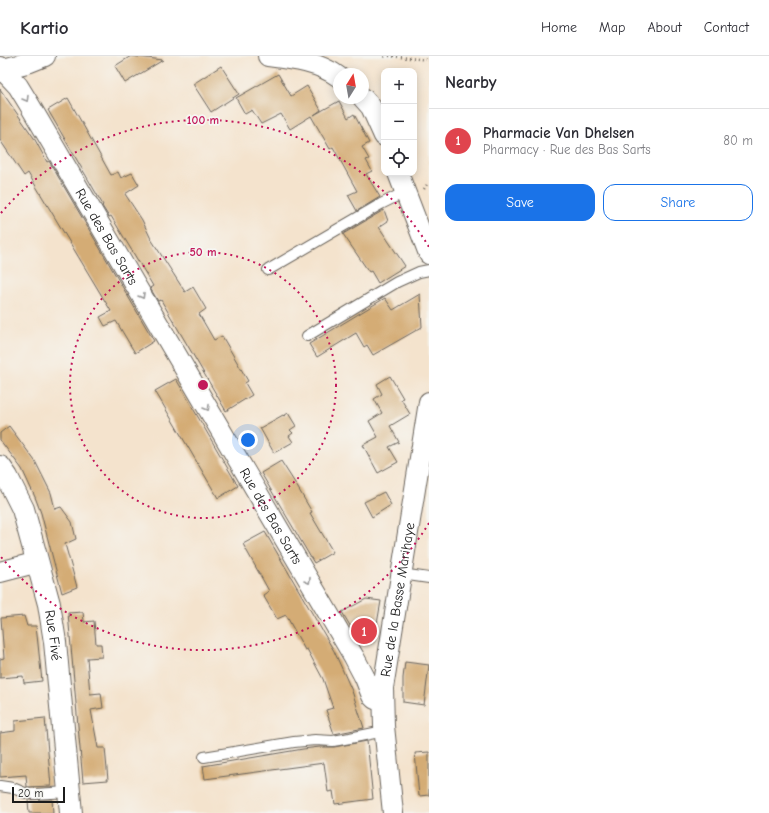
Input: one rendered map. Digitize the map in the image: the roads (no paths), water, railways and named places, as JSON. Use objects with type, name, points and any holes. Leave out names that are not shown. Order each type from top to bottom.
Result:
[{"type":"street","points":[[1,69],[30,62],[45,56]]},
{"type":"street","points":[[268,56],[315,64],[333,74]]},
{"type":"street","name":"Rue des Bas Sarts","points":[[1,69],[18,86],[125,266],[354,657],[372,696],[375,700],[383,702]]},
{"type":"street","points":[[368,104],[381,129]]},
{"type":"street","points":[[399,176],[429,254]]},
{"type":"street","name":"Rue de la Basse Marihaye","points":[[383,702],[385,669],[429,402]]},
{"type":"street","name":"Rue Fivé","points":[[0,467],[7,477],[23,508],[49,604],[55,642],[71,813]]},
{"type":"street","points":[[0,572],[38,562]]},
{"type":"street","points":[[383,702],[384,731],[393,813]]},
{"type":"lane","points":[[268,270],[381,204],[405,192]]},
{"type":"lane","points":[[307,336],[397,282],[419,272],[429,270]]},
{"type":"lane","points":[[401,574],[429,578]]},
{"type":"lane","points":[[204,757],[294,742],[316,740],[326,741],[350,738],[384,731]]},
{"type":"lane","points":[[0,786],[13,788],[25,793],[35,794],[68,792]]},
{"type":"place","name":"Pharmacie Van Dhelsen","points":[[364,631]]}]
